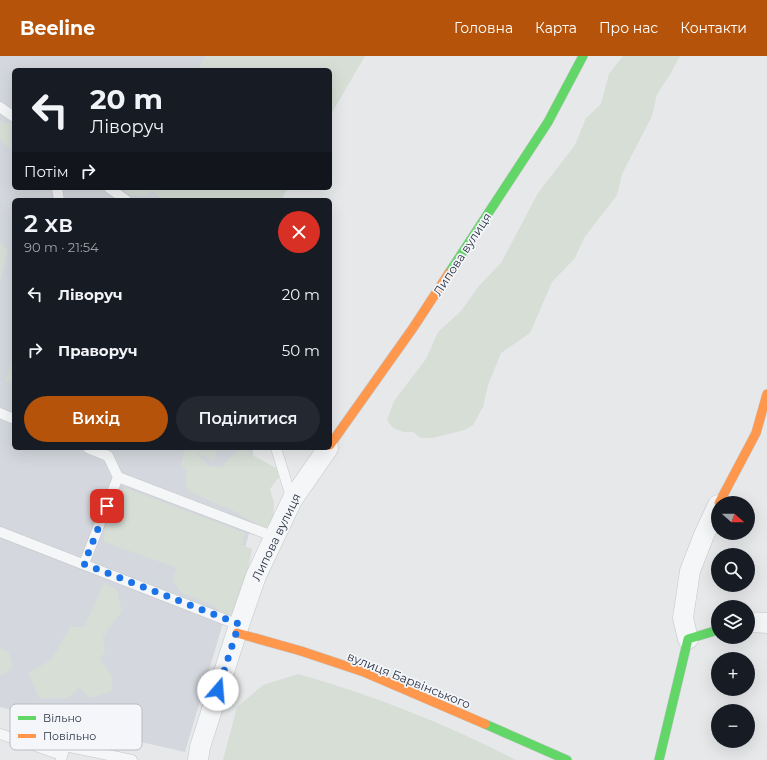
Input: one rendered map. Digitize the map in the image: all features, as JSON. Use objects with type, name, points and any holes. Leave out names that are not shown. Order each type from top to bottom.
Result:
[{"type":"street","name":"Липова вулиця","points":[[332,443],[414,328],[548,122],[583,56]]},
{"type":"street","points":[[723,496],[762,435],[767,394]]},
{"type":"street","name":"Липова вулиця","points":[[198,760],[200,748],[256,576],[292,500],[327,450]]},
{"type":"street","points":[[659,760],[688,639],[683,618],[690,571],[711,520]]},
{"type":"street","points":[[755,622],[767,623]]},
{"type":"street","name":"вулиця Барвінського","points":[[238,629],[364,672],[567,760]]},
{"type":"street","points":[[688,639],[711,632]]},
{"type":"lane","points":[[0,107],[12,116]]},
{"type":"lane","points":[[112,190],[123,198]]},
{"type":"lane","points":[[0,413],[12,418]]},
{"type":"lane","points":[[93,450],[108,456],[118,477],[275,537]]},
{"type":"lane","points":[[277,450],[292,500]]},
{"type":"lane","points":[[84,564],[118,477]]},
{"type":"lane","points":[[0,532],[84,564],[238,629]]},
{"type":"lane","points":[[0,734],[10,738]]},
{"type":"lane","points":[[41,750],[62,758]]},
{"type":"lane","points":[[84,750],[132,760]]},
{"type":"shaded area","points":[[0,56],[206,56],[199,68],[12,68],[12,190],[153,190],[161,198],[12,198],[12,450],[253,450],[254,517],[185,752],[142,742],[142,704],[10,704],[10,710],[0,707]]},
{"type":"shaded area","points":[[206,56],[365,56],[332,113],[332,68],[199,68]]},
{"type":"shaded area","points":[[623,56],[680,56],[657,94],[652,116],[622,174],[617,195],[584,238],[575,258],[552,282],[530,333],[501,353],[488,385],[483,407],[473,425],[464,430],[432,438],[421,438],[413,432],[403,432],[393,428],[387,420],[394,401],[426,359],[438,332],[461,311],[479,286],[501,263],[538,193],[575,145],[586,118],[601,104],[609,74]]},
{"type":"shaded area","points":[[0,120],[5,124],[12,121],[12,150],[0,140]]},
{"type":"shaded area","points":[[123,190],[151,190],[148,195],[132,195]]},
{"type":"shaded area","points":[[153,190],[287,190],[282,198],[161,198]]},
{"type":"shaded area","points":[[0,242],[8,251],[0,282]]},
{"type":"shaded area","points":[[12,362],[12,383],[5,381]]},
{"type":"shaded area","points":[[185,450],[217,450],[215,460],[196,453],[208,466],[222,467],[238,450],[247,450],[252,455],[278,469],[279,477],[270,489],[274,503],[273,519],[264,530],[238,513],[190,492],[185,485],[187,471],[181,465]]},
{"type":"shaded area","points":[[125,488],[245,533],[242,545],[252,549],[242,600],[235,611],[227,617],[221,614],[213,605],[182,593],[172,580],[177,568],[104,542],[105,527],[109,513],[112,506]]},
{"type":"shaded area","points":[[104,583],[117,590],[122,611],[103,637],[105,652],[100,659],[112,676],[112,691],[90,698],[79,687],[68,698],[39,698],[28,673],[52,659],[70,627],[84,627]]},
{"type":"shaded area","points":[[0,648],[9,653],[13,667],[7,673],[0,675]]},
{"type":"shaded area","points":[[298,674],[354,691],[409,711],[463,734],[516,760],[223,760],[237,707],[263,685]]},
{"type":"traffic: fast","points":[[449,273],[548,122],[583,56]]},
{"type":"traffic: fast","points":[[659,760],[688,639],[711,632]]},
{"type":"traffic: fast","points":[[485,724],[567,760]]},
{"type":"traffic: slow","points":[[332,442],[413,328],[449,273]]},
{"type":"traffic: slow","points":[[723,496],[756,433],[767,394]]},
{"type":"traffic: slow","points":[[237,633],[301,651],[364,672],[485,724]]},
{"type":"route","points":[[107,506],[84,564],[239,624],[218,690]]}]
